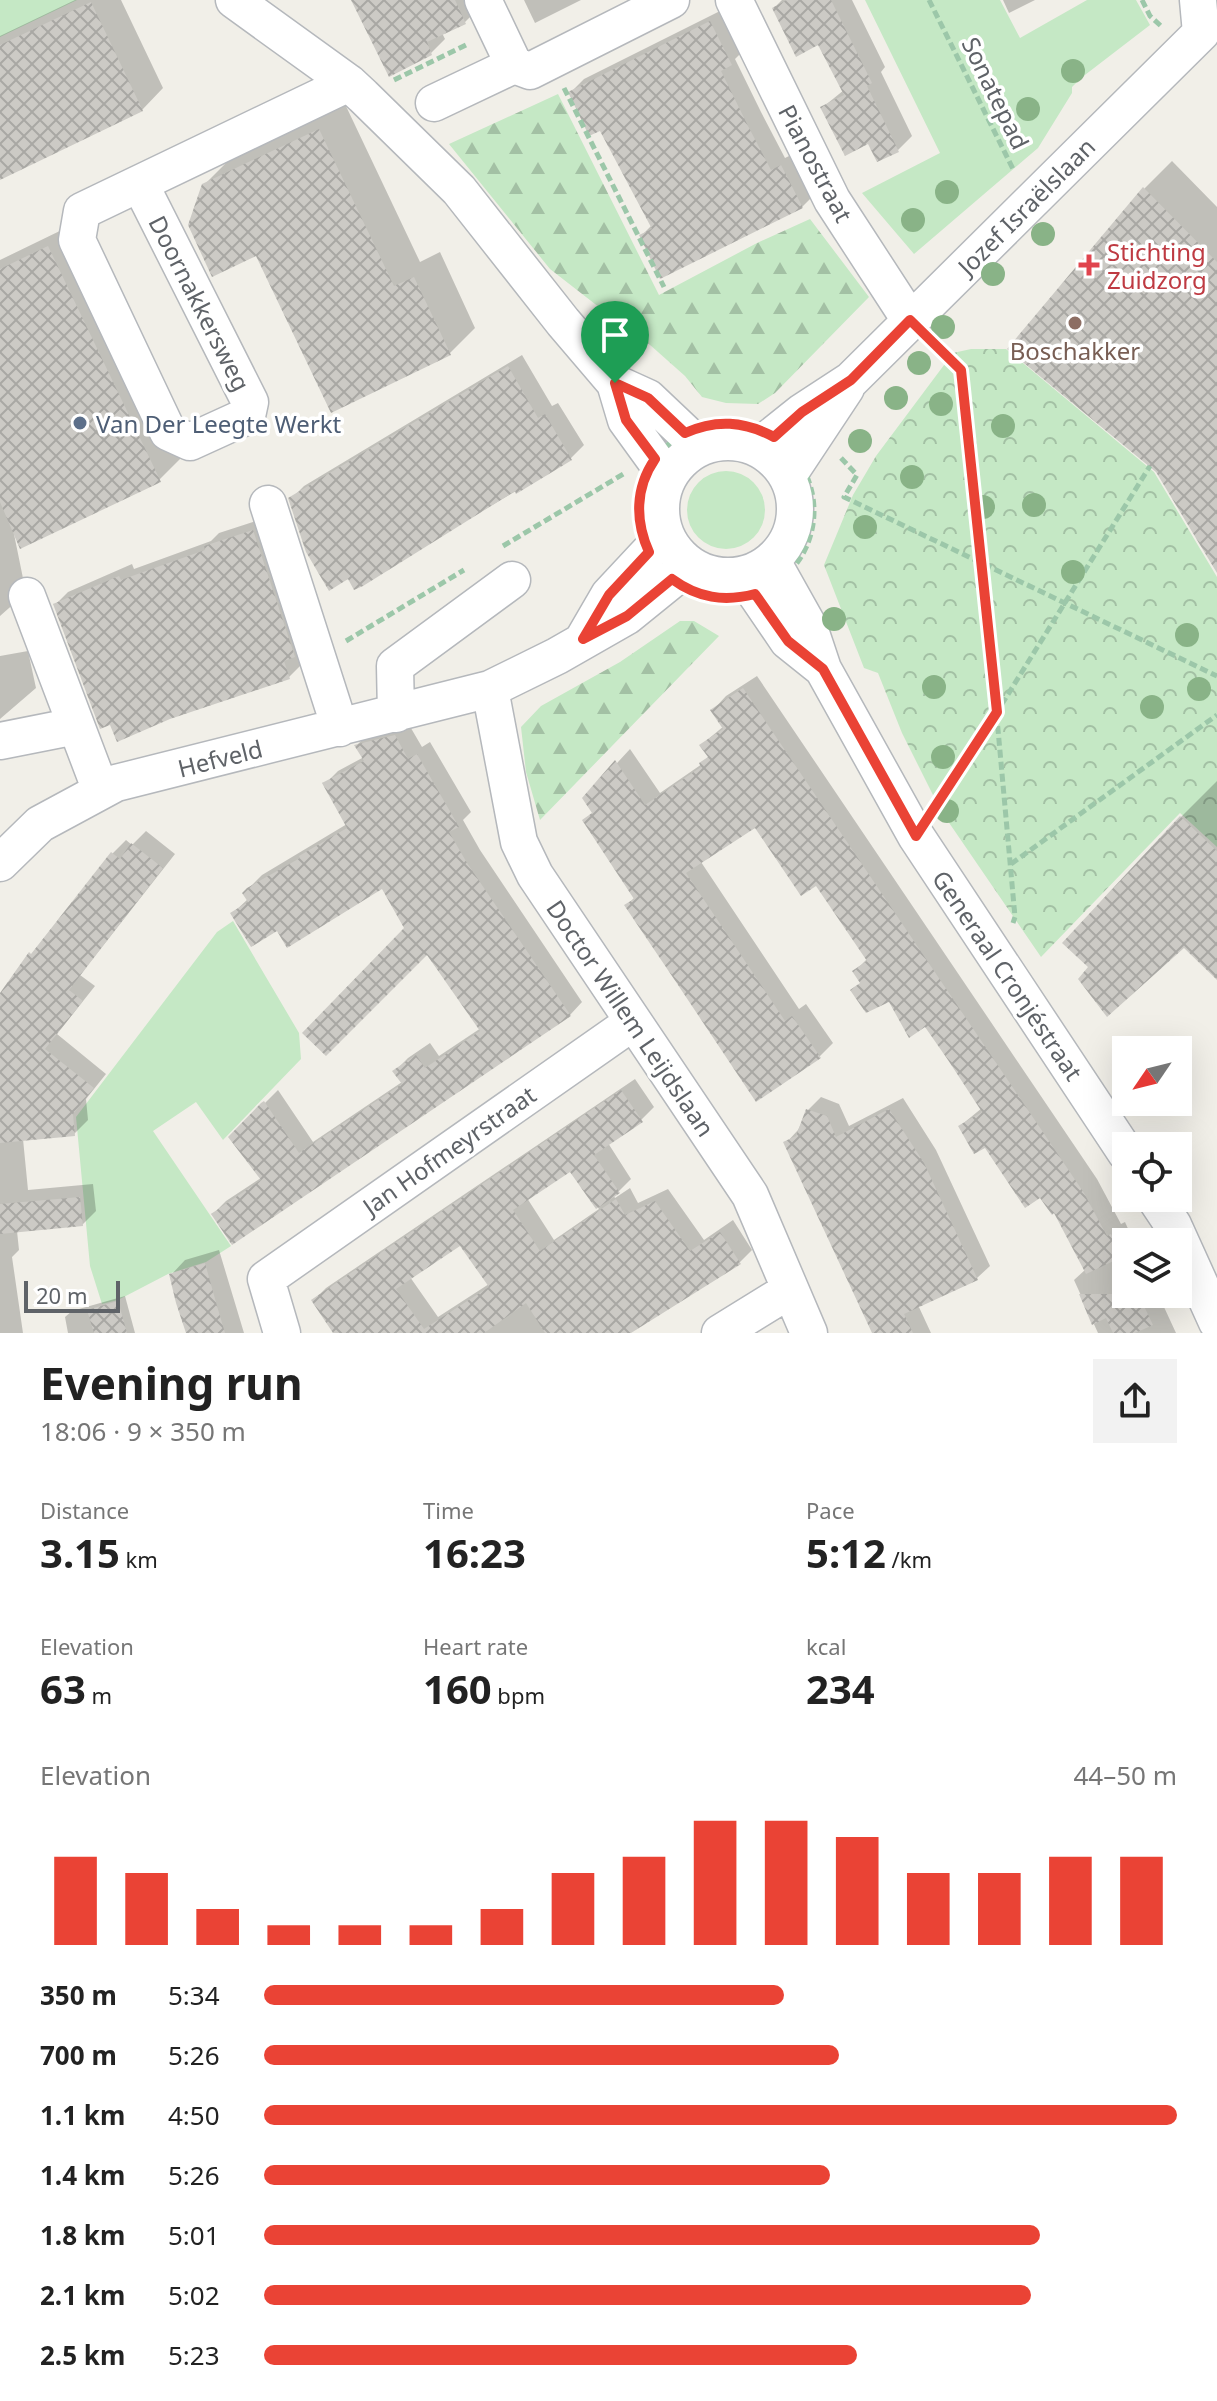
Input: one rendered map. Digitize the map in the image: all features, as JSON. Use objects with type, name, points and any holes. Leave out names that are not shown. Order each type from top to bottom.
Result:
[{"type":"street","points":[[234,0],[356,89],[459,190],[615,383],[626,420],[662,469],[661,506],[669,558],[724,577],[763,577],[792,531],[794,503],[787,451],[727,442],[691,441],[648,398],[615,383]]},
{"type":"street","points":[[490,15],[514,65],[530,71],[671,0]]},
{"type":"street","name":"Pianostraat","points":[[734,0],[832,200],[910,320]]},
{"type":"street","name":"Jozef Israëlslaan","points":[[787,451],[802,412],[851,380],[1200,16]]},
{"type":"street","points":[[434,103],[514,65]]},
{"type":"street","name":"Doornakkersweg","points":[[140,184],[250,402],[247,416],[190,442],[168,432],[77,240],[82,211],[140,184],[356,89]]},
{"type":"street","points":[[662,469],[686,457],[691,441]]},
{"type":"street","points":[[268,504],[340,728]]},
{"type":"street","name":"Hefveld","points":[[0,863],[40,824],[116,783],[490,689],[627,616],[669,558]]},
{"type":"street","name":"Generaal Cronjéstraat","points":[[763,577],[788,641],[823,669],[916,836],[1112,1132]]},
{"type":"street","points":[[396,714],[395,666],[512,580]]},
{"type":"street","points":[[27,596],[101,791]]},
{"type":"street","name":"Doctor Willem Leijdslaan","points":[[490,689],[519,842],[535,875],[750,1195],[809,1333]]},
{"type":"street","points":[[0,741],[76,726]]},
{"type":"street","name":"Jan Hofmeyrstraat","points":[[282,1333],[266,1279],[633,1022]]},
{"type":"street","points":[[1164,1212],[1217,1322]]},
{"type":"street","points":[[720,1333],[790,1290]]},
{"type":"path","name":"Sonatepad","points":[[929,0],[1016,175]]},
{"type":"path","points":[[356,89],[490,15]]},
{"type":"path","points":[[550,62],[664,287]]},
{"type":"path","points":[[910,320],[961,370],[983,564],[1015,917],[1000,961]]},
{"type":"path","points":[[787,451],[810,485],[814,513],[809,541],[802,555],[763,577],[736,598],[708,597],[690,591],[669,558],[640,529],[642,485],[662,469],[663,449],[691,441],[705,426],[728,423],[752,427],[787,451],[857,475],[844,497],[1217,676]]},
{"type":"path","points":[[916,836],[1150,466]]},
{"type":"path","points":[[1011,865],[1217,715]]},
{"type":"green space","points":[[0,0],[77,0],[0,37]]},
{"type":"green space","points":[[865,0],[1000,0],[1020,38],[1087,0],[1136,0],[1150,25],[1072,87],[1072,93],[1038,148],[914,254],[862,193],[940,153]]},
{"type":"green space","points":[[558,94],[659,295],[810,219],[869,297],[775,393],[758,404],[726,403],[702,397],[685,376],[649,344],[611,320],[613,318],[550,269],[449,144]]},
{"type":"green space","points":[[971,349],[1006,349],[1154,472],[1217,577],[1217,847],[1180,813],[1041,957],[941,811],[902,733],[878,673],[864,668],[824,565],[853,495],[876,456],[953,353]]},
{"type":"green space","points":[[718,471],[734,471],[748,477],[759,488],[765,510],[759,532],[748,543],[734,549],[718,549],[704,543],[693,532],[687,518],[687,502],[693,488],[704,477]]},
{"type":"green space","points":[[680,621],[694,621],[719,636],[540,820],[526,772],[521,727],[541,706],[620,662]]},
{"type":"green space","points":[[233,921],[299,1033],[301,1059],[223,1140],[196,1102],[153,1131],[231,1246],[206,1262],[168,1274],[118,1300],[102,1304],[90,1266],[76,1117],[217,932]]},
{"type":"building","points":[[351,0],[455,0],[466,24],[427,42],[432,55],[389,77]]},
{"type":"building","points":[[787,0],[831,0],[872,83],[867,86],[899,152],[877,162],[868,144],[845,156],[820,107],[844,95],[818,45],[796,57],[772,8]]},
{"type":"building","points":[[91,2],[143,111],[0,180],[0,45]]},
{"type":"building","points":[[710,21],[732,65],[721,71],[748,126],[771,170],[781,165],[803,208],[660,279],[639,235],[652,229],[600,131],[589,136],[568,92]]},
{"type":"building","points":[[319,129],[394,286],[414,277],[451,355],[331,413],[256,256],[212,277],[188,225],[202,184]]},
{"type":"building","points":[[1143,187],[1217,262],[1217,573],[1156,472],[1007,349]]},
{"type":"building","points":[[48,246],[161,482],[20,549],[0,502],[0,269]]},
{"type":"building","points":[[508,366],[538,418],[545,414],[572,460],[516,494],[515,491],[363,586],[354,590],[348,579],[329,591],[306,552],[288,498]]},
{"type":"building","points":[[253,530],[295,657],[284,661],[290,679],[170,719],[117,742],[110,725],[100,729],[53,604],[119,576],[121,580]]},
{"type":"building","points":[[743,688],[1084,1193],[1107,1236],[1111,1234],[1112,1262],[1086,1274],[1054,1213],[1052,1215],[1040,1198],[1025,1208],[985,1148],[974,1154],[958,1126],[982,1112],[948,1060],[925,1027],[909,1038],[889,1002],[866,1013],[850,990],[860,983],[852,971],[867,961],[816,886],[801,896],[755,828],[686,873],[785,1021],[792,1016],[821,1058],[756,1102],[624,905],[634,899],[582,820],[592,813],[582,798],[615,760],[645,805],[701,767],[699,763],[708,757],[699,745],[723,729],[710,710]]},
{"type":"building","points":[[395,735],[408,759],[417,754],[459,827],[449,832],[467,863],[571,1016],[232,1245],[211,1214],[261,1180],[228,1137],[261,1103],[264,1101],[299,1153],[402,1084],[392,1071],[416,1055],[425,1068],[480,1031],[427,955],[326,1056],[302,1033],[404,928],[382,889],[287,948],[277,931],[251,947],[230,913],[248,902],[242,893],[247,888],[347,828],[322,783],[364,761],[354,745]]},
{"type":"building","points":[[1180,816],[1217,851],[1217,980],[1184,948],[1107,1017],[1078,979],[1088,967],[1062,943]]},
{"type":"building","points":[[131,843],[163,868],[69,990],[83,1001],[45,1049],[94,1088],[73,1114],[75,1136],[0,1143],[0,993],[29,952],[31,954],[111,852],[120,859]]},
{"type":"building","points":[[621,1090],[643,1122],[594,1155],[620,1193],[596,1209],[570,1172],[513,1210],[540,1251],[616,1199],[625,1215],[655,1201],[690,1251],[720,1232],[741,1264],[631,1333],[545,1333],[526,1303],[484,1333],[333,1333],[311,1300]],"holes":[[[460,1246],[489,1287],[424,1329],[396,1289]]]},
{"type":"building","points":[[806,1109],[827,1116],[836,1137],[889,1109],[924,1163],[978,1280],[904,1314],[913,1333],[872,1333],[783,1142],[796,1136]]},
{"type":"building","points":[[80,1197],[83,1226],[0,1234],[0,1204]]},
{"type":"building","points":[[205,1263],[225,1333],[186,1333],[176,1303],[169,1274]]},
{"type":"building","points":[[1079,1294],[1112,1294],[1112,1308],[1145,1308],[1153,1325],[1135,1333],[1113,1333],[1106,1318],[1092,1325]]},
{"type":"building","points":[[118,1301],[127,1333],[94,1333],[87,1310]]},
{"type":"place","name":"Stichting Zuidzorg","points":[[1089,265]]},
{"type":"place","name":"Boschakker","points":[[1075,323]]},
{"type":"place","name":"Van Der Leegte Werkt","points":[[80,423]]},
{"type":"route","points":[[910,320],[961,370],[997,712],[916,836],[823,669],[788,641],[755,594],[736,598],[708,597],[690,591],[672,579],[627,616],[583,639],[609,595],[649,552],[640,529],[639,507],[642,485],[655,459],[626,420],[615,383],[648,398],[685,433],[728,423],[752,427],[774,437],[802,412],[851,380],[910,320]]}]
